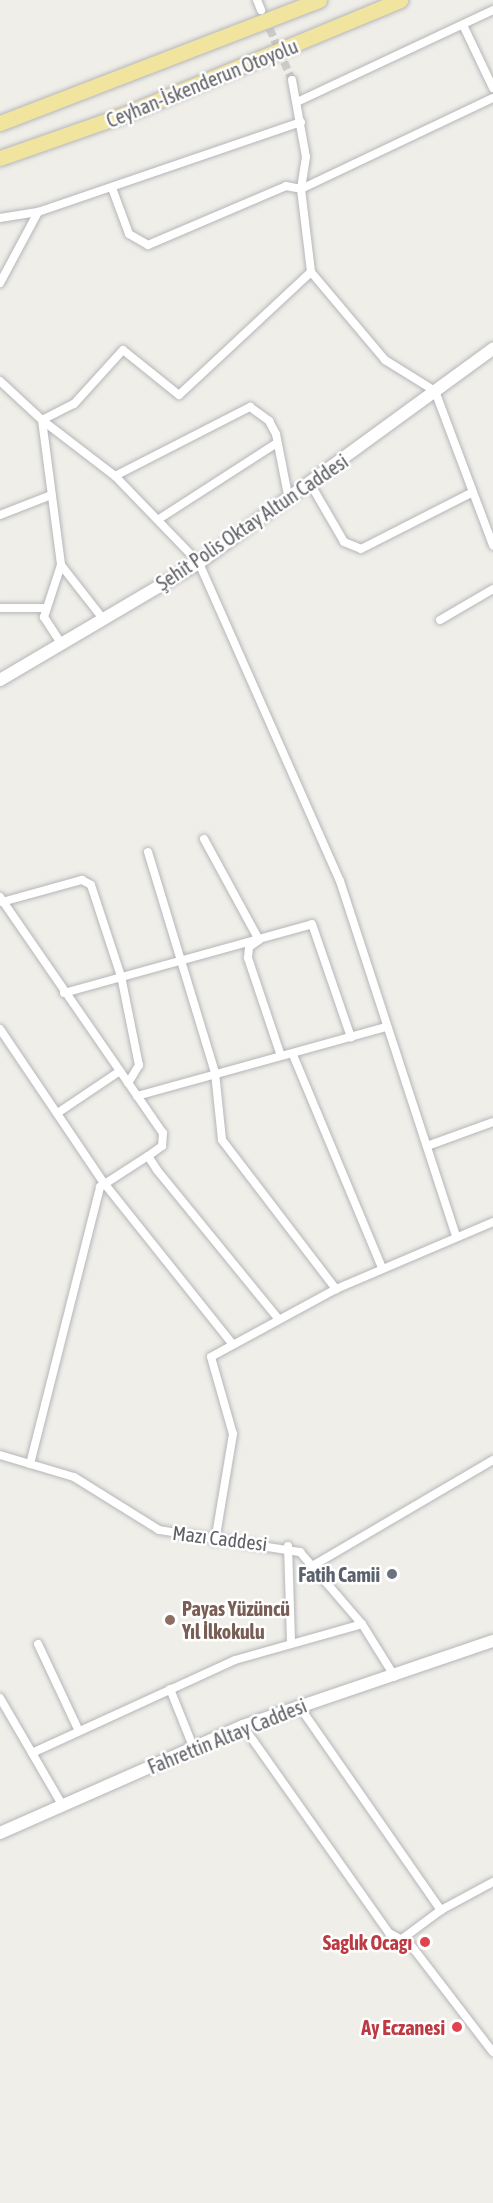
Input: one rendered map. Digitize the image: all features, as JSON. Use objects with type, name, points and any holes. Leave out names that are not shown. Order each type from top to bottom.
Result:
[{"type":"highway","name":"Ceyhan-İskenderun Otoyolu","points":[[0,123],[319,0]]},
{"type":"highway","name":"Ceyhan-İskenderun Otoyolu","points":[[0,158],[145,106],[400,0]]},
{"type":"street","points":[[257,0],[261,10]]},
{"type":"street","points":[[297,102],[493,10]]},
{"type":"street","points":[[463,25],[493,88]]},
{"type":"street","points":[[291,80],[306,157],[301,189],[311,272],[385,360],[435,391],[469,494],[493,545]]},
{"type":"street","points":[[112,188],[129,234],[148,245],[286,186],[301,189],[493,98]]},
{"type":"street","points":[[0,218],[38,212],[301,122]]},
{"type":"street","points":[[0,283],[38,212]]},
{"type":"street","points":[[42,420],[74,404],[118,350],[179,394],[311,272]]},
{"type":"street","name":"Şehit Polis Oktay Altun Caddesi","points":[[0,680],[199,563],[310,485],[493,349]]},
{"type":"street","points":[[0,381],[42,420],[115,476],[199,563],[340,881],[385,1027],[456,1235]]},
{"type":"street","points":[[115,476],[236,409],[249,407],[269,421],[277,443],[289,500]]},
{"type":"street","points":[[42,420],[49,496],[61,565],[104,620]]},
{"type":"street","points":[[159,519],[277,443]]},
{"type":"street","points":[[310,485],[344,542],[361,549],[469,494]]},
{"type":"street","points":[[0,515],[49,496]]},
{"type":"street","points":[[61,565],[45,608],[44,617],[61,643]]},
{"type":"street","points":[[441,620],[493,589]]},
{"type":"street","points":[[0,608],[45,608]]},
{"type":"street","points":[[204,839],[259,940]]},
{"type":"street","points":[[148,852],[215,1073],[222,1140],[336,1289]]},
{"type":"street","points":[[30,1464],[104,1183],[148,1156],[165,1140],[1,899],[88,882],[121,976],[139,1065],[128,1083]]},
{"type":"street","points":[[64,993],[182,959],[315,927],[351,1037]]},
{"type":"street","points":[[259,940],[249,947],[248,957],[280,1053]]},
{"type":"street","points":[[137,1096],[280,1053],[293,1055],[385,1027]]},
{"type":"street","points":[[0,1029],[59,1112],[104,1183],[231,1342]]},
{"type":"street","points":[[293,1055],[382,1268]]},
{"type":"street","points":[[59,1112],[120,1071]]},
{"type":"street","points":[[427,1146],[493,1122]]},
{"type":"street","points":[[148,1156],[277,1317]]},
{"type":"street","points":[[215,1541],[233,1434],[210,1365],[211,1357],[231,1342],[277,1317],[456,1235],[493,1222]]},
{"type":"street","name":"Mazı Caddesi","points":[[0,1455],[74,1477],[159,1530],[215,1541],[288,1546],[314,1565],[362,1624],[395,1677]]},
{"type":"street","points":[[314,1565],[493,1460]]},
{"type":"street","points":[[288,1546],[291,1643]]},
{"type":"street","points":[[32,1753],[78,1727],[170,1689],[291,1643],[362,1624]]},
{"type":"street","name":"Fahrettin Altay Caddesi","points":[[1,1829],[194,1749],[243,1726],[299,1706],[395,1677],[493,1641]]},
{"type":"street","points":[[38,1644],[78,1727]]},
{"type":"street","points":[[170,1689],[194,1749]]},
{"type":"street","points":[[0,1698],[61,1803]]},
{"type":"street","points":[[299,1706],[441,1910]]},
{"type":"street","points":[[243,1726],[389,1933],[402,1939],[493,2052]]},
{"type":"street","points":[[402,1939],[441,1910],[493,1882]]},
{"type":"tunnel","points":[[265,18],[292,80]]},
{"type":"place","name":"Fatih Camii","points":[[392,1574]]},
{"type":"place","name":"Payas Yüzüncü Yıl İlkokulu","points":[[170,1620]]},
{"type":"place","name":"Saglık Ocagı","points":[[425,1942]]},
{"type":"place","name":"Ay Eczanesi","points":[[457,2027]]}]
